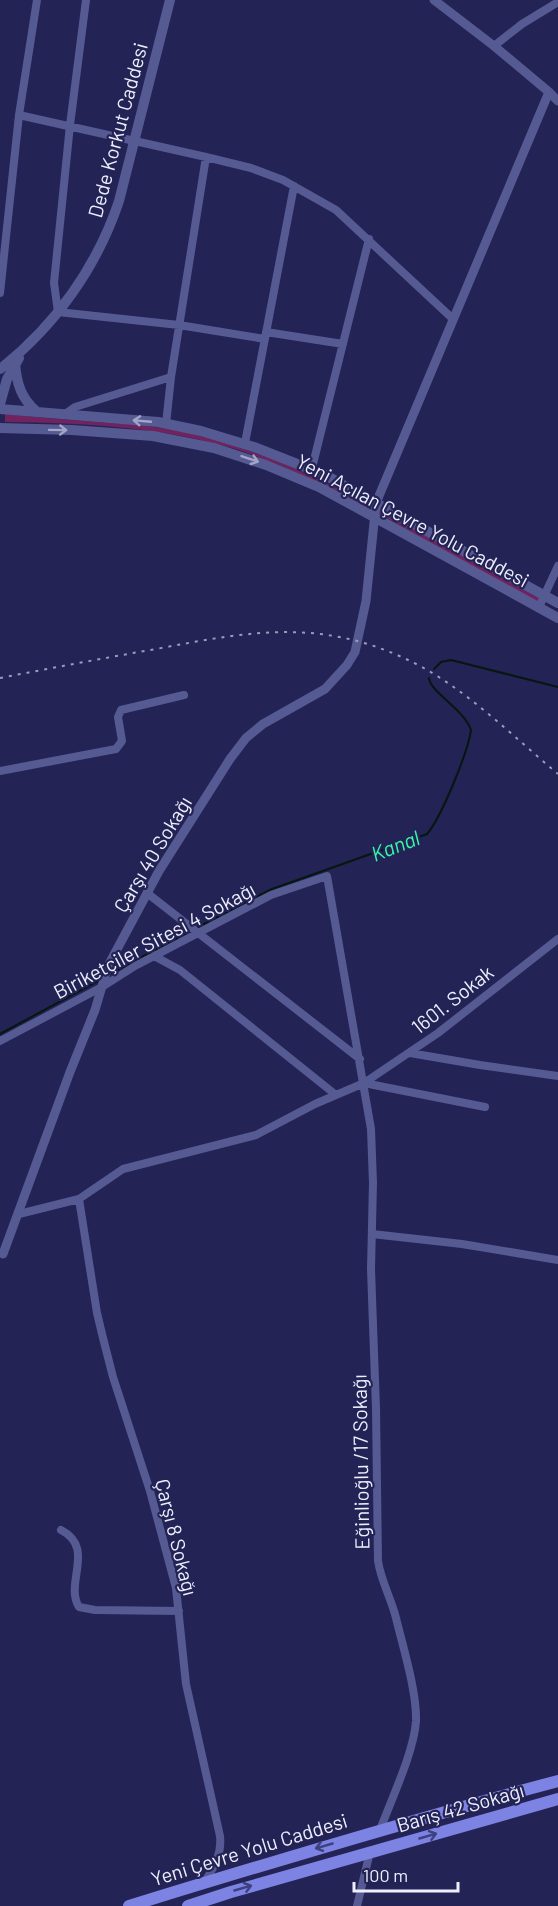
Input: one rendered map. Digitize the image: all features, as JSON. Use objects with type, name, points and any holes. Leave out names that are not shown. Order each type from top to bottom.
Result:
[{"type":"highway","name":"Barış 42 Sokağı","points":[[380,1830],[558,1781]]},
{"type":"highway","name":"Barış 42 Sokağı","points":[[371,1852],[558,1799]]},
{"type":"highway","name":"Yeni Çevre Yolu Caddesi","points":[[129,1906],[380,1830]]},
{"type":"highway","name":"Yeni Çevre Yolu Caddesi","points":[[188,1906],[222,1901],[371,1852]]},
{"type":"main road","name":"Dede Korkut Caddesi","points":[[0,369],[23,351],[58,312],[87,272],[107,233],[119,201],[170,0]]},
{"type":"main road","name":"Dede Korkut Caddesi","points":[[0,406],[7,379],[23,351]]},
{"type":"main road","points":[[15,364],[21,392],[28,405],[36,411]]},
{"type":"main road","name":"Yeni Açılan Çevre Yolu Caddesi","points":[[0,406],[64,415],[166,424],[245,443],[312,468],[558,603]]},
{"type":"main road","name":"Yeni Açılan Çevre Yolu Caddesi","points":[[0,429],[134,433],[214,448],[266,465],[300,478],[373,516],[558,618]]},
{"type":"street","points":[[0,293],[19,115],[37,0]]},
{"type":"street","points":[[86,0],[70,125],[54,283],[58,312],[343,344]]},
{"type":"street","points":[[434,0],[494,46],[558,101]]},
{"type":"street","points":[[494,46],[553,2]]},
{"type":"street","name":"Çarşı 40 Sokağı","points":[[2,1258],[69,1072],[95,1010],[110,961],[166,859],[246,738],[263,724],[325,689],[347,665],[355,651],[361,629],[372,553],[373,516],[376,503],[549,92]]},
{"type":"street","points":[[19,115],[251,168],[283,180],[336,210],[453,319]]},
{"type":"street","points":[[166,424],[171,377],[206,158]]},
{"type":"street","points":[[245,443],[294,186]]},
{"type":"street","points":[[312,468],[369,239]]},
{"type":"street","points":[[64,415],[75,407],[171,377]]},
{"type":"street","points":[[539,607],[558,566]]},
{"type":"street","points":[[0,771],[116,749],[122,741],[118,717],[121,710],[184,696]]},
{"type":"street","name":"Biriketçiler Sitesi 4 Sokağı","points":[[0,1041],[102,987],[135,966],[283,890],[327,876]]},
{"type":"street","name":"Eğinlioğlu /17 Sokağı","points":[[327,876],[370,1114],[378,1561],[382,1580],[396,1615],[416,1720],[411,1745],[380,1830]]},
{"type":"street","points":[[147,893],[360,1059]]},
{"type":"street","name":"1601. Sokak","points":[[19,1214],[79,1198],[123,1169],[256,1135],[364,1083],[410,1053],[558,939]]},
{"type":"street","points":[[154,956],[180,970],[336,1095]]},
{"type":"street","points":[[410,1053],[558,1076]]},
{"type":"street","points":[[364,1083],[485,1107]]},
{"type":"street","name":"Çarşı 8 Sokağı","points":[[79,1198],[101,1330],[115,1386],[150,1491],[176,1588],[186,1684],[220,1836],[219,1856],[204,1883]]},
{"type":"street","points":[[372,1234],[482,1246],[558,1260]]},
{"type":"street","points":[[61,1530],[71,1536],[78,1548],[76,1595],[79,1607],[95,1610],[179,1611]]},
{"type":"street","points":[[357,1906],[371,1852]]},
{"type":"shaded area","points":[[5,414],[145,426],[189,433],[269,458],[370,505],[367,508],[274,463],[213,443],[184,436],[125,428],[5,422]]},
{"type":"shaded area","points":[[378,509],[540,599],[537,603],[376,512]]},
{"type":"waterway","name":"Kanal","points":[[434,669],[441,662],[451,660],[558,687]]},
{"type":"waterway","name":"Kanal","points":[[198,927],[272,889],[427,834],[453,784],[471,730],[462,715],[435,689],[429,678]]},
{"type":"waterway","name":"Kanal","points":[[112,973],[187,933]]},
{"type":"waterway","name":"Kanal","points":[[0,1034],[98,981]]},
{"type":"railway","points":[[0,678],[227,637],[259,633],[323,634],[355,640],[388,651],[422,667],[475,703],[558,774]]}]
